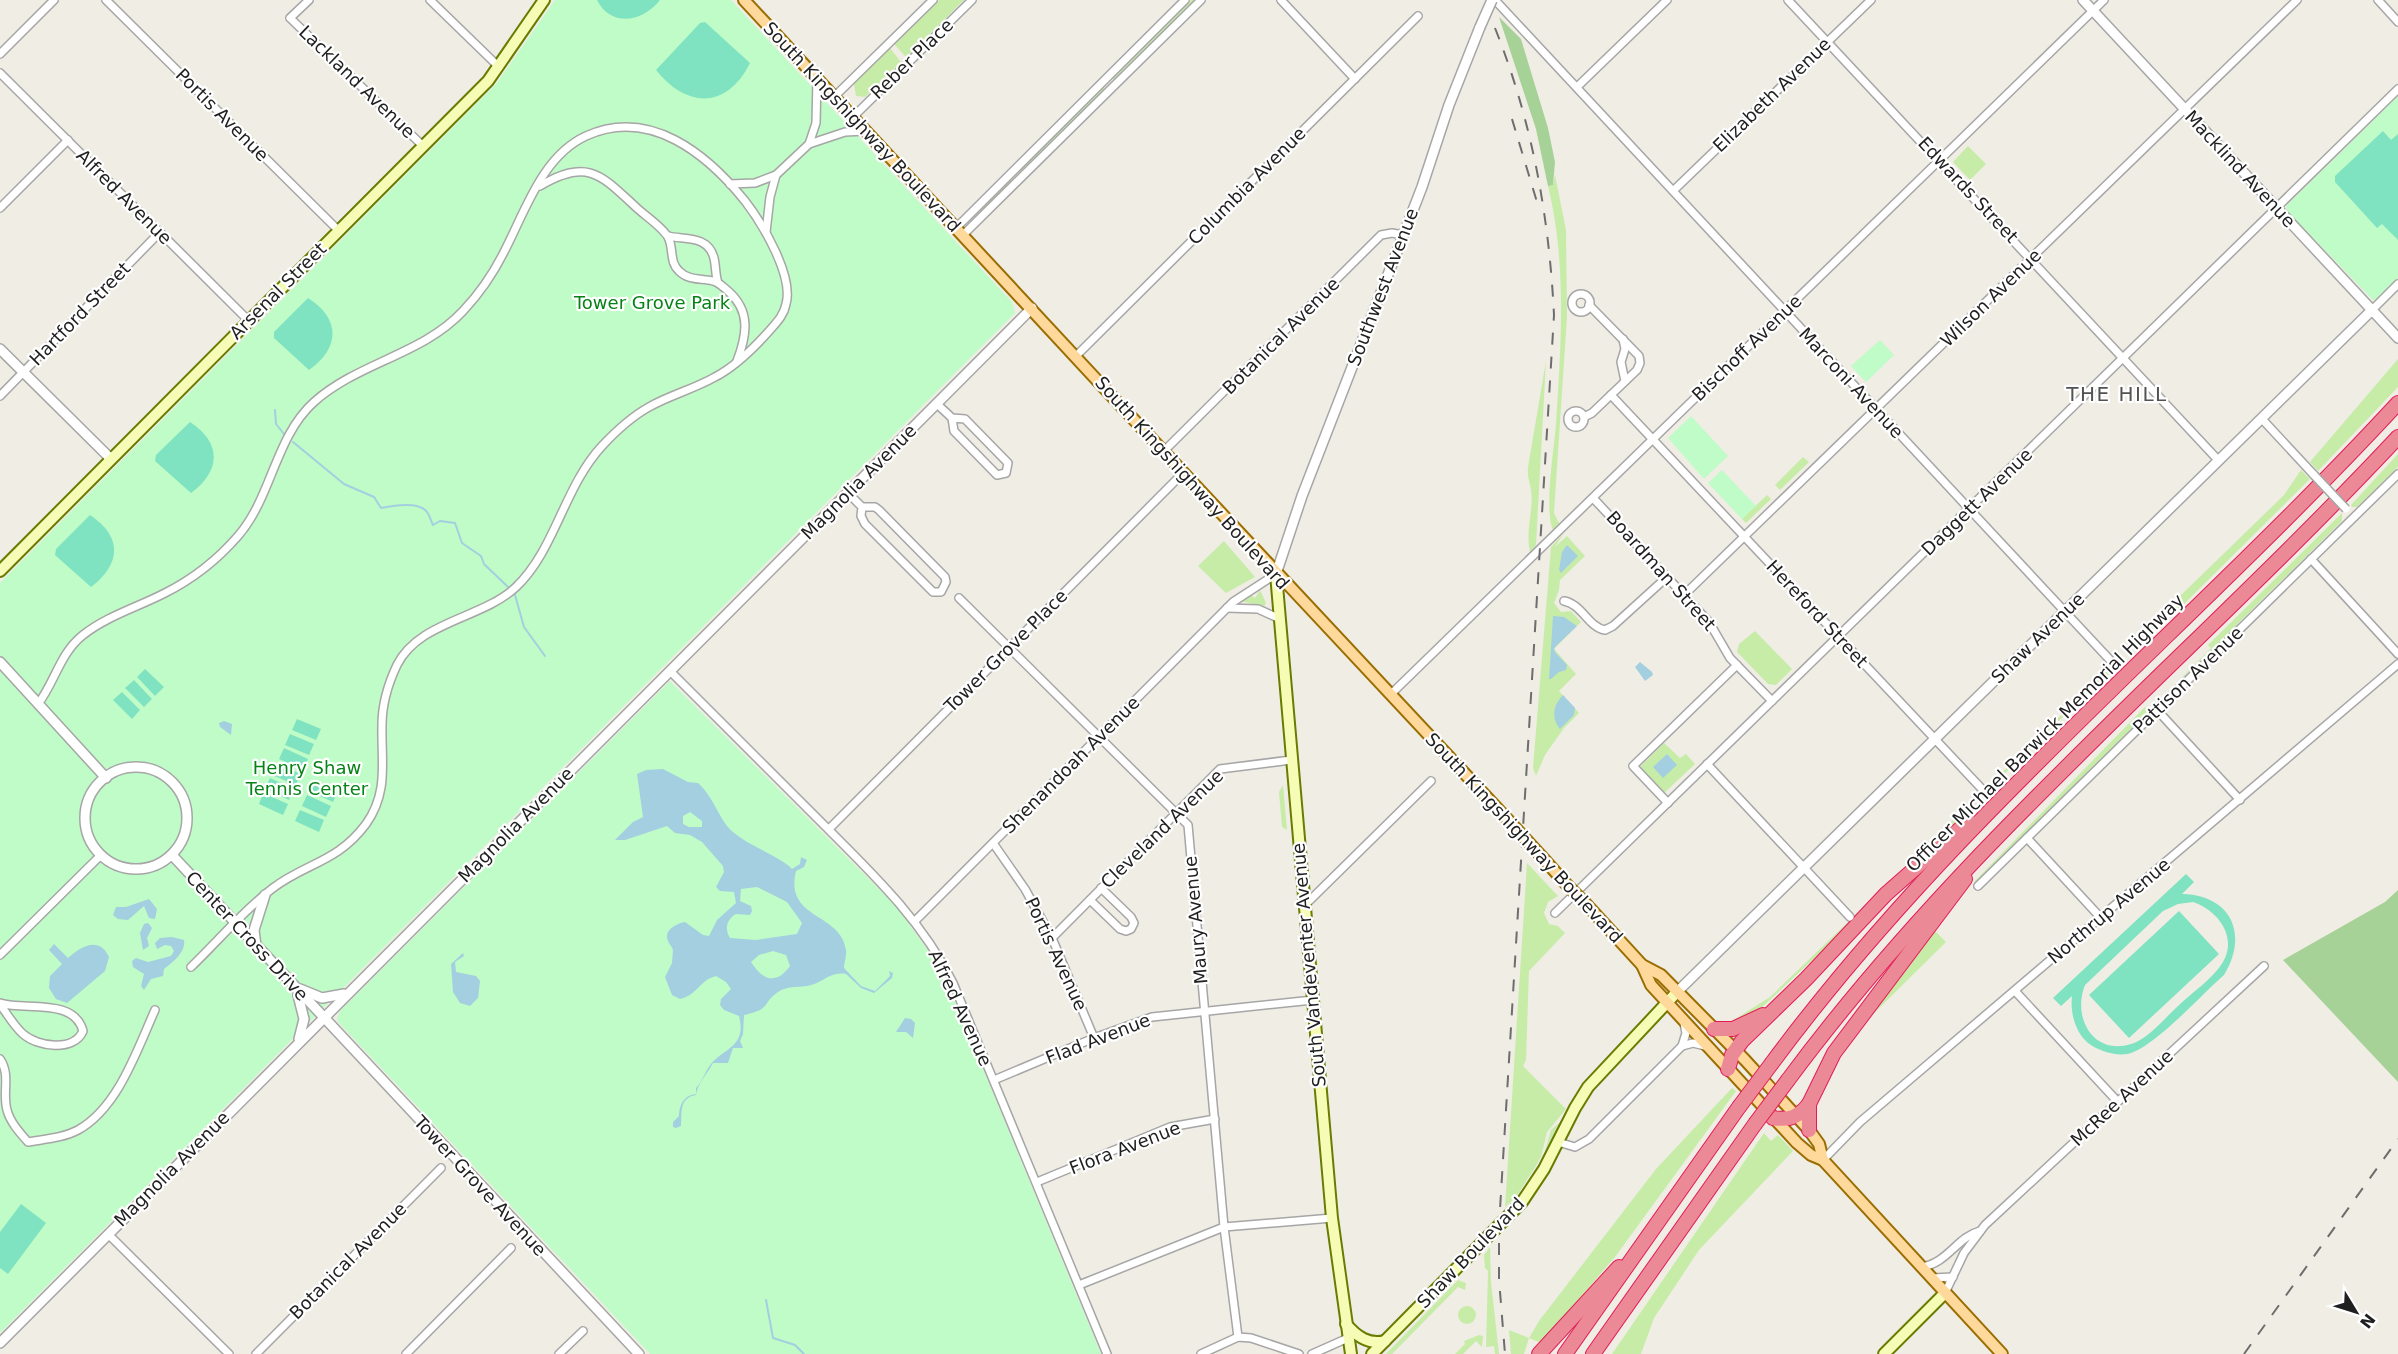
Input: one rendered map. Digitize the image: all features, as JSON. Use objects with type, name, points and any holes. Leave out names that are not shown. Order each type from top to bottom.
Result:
[{"type":"highway","name":"Officer Michael Barwick Memorial Highway","points":[[1639,1250],[1772,1063],[1893,913],[1990,811],[2303,503],[2398,403]]},
{"type":"highway","points":[[1593,1354],[1755,1124],[1883,960],[1994,838],[2310,529],[2398,437]]},
{"type":"highway","points":[[1728,1069],[1735,1050],[1895,885],[1964,825],[1990,811]]},
{"type":"highway","points":[[1773,1118],[1784,1119],[1797,1116],[1809,1104],[1823,1072],[1846,1035],[1906,959],[1994,838]]},
{"type":"highway","points":[[1714,1029],[1733,1029],[1776,1009]]},
{"type":"highway","points":[[1809,1104],[1809,1130]]},
{"type":"highway","points":[[1540,1353],[1604,1282],[1639,1250]]},
{"type":"highway","points":[[1565,1354],[1639,1250]]},
{"type":"highway","points":[[1599,1354],[1614,1325]]},
{"type":"main road","name":"Arsenal Street","points":[[0,572],[423,146],[498,67],[544,0]]},
{"type":"main road","name":"South Kingshighway Boulevard","points":[[744,0],[1184,472],[1276,574],[1642,964],[1652,985],[1773,1118],[1805,1150],[1823,1160],[2002,1354]]},
{"type":"main road","name":"South Vandeventer Avenue","points":[[1276,574],[1278,618],[1332,1218],[1350,1354]]},
{"type":"main road","name":"South Kingshighway Boulevard","points":[[1642,964],[1656,971],[1797,1116],[1819,1144],[1823,1160]]},
{"type":"main road","name":"Shaw Boulevard","points":[[1372,1354],[1522,1202],[1541,1175],[1575,1108],[1598,1075],[1677,992]]},
{"type":"main road","name":"McRee Avenue","points":[[1884,1354],[1945,1293]]},
{"type":"main road","points":[[1346,1324],[1365,1340],[1374,1343],[1385,1341]]},
{"type":"street","points":[[0,54],[54,0]]},
{"type":"street","name":"Portis Avenue","points":[[106,0],[338,230]]},
{"type":"street","name":"Lackland Avenue","points":[[309,0],[290,18],[423,146]]},
{"type":"street","points":[[430,0],[498,67]]},
{"type":"street","name":"Reber Place","points":[[834,97],[933,0]]},
{"type":"street","name":"Reber Place","points":[[853,117],[972,0]]},
{"type":"street","points":[[960,232],[1185,0]]},
{"type":"street","points":[[960,232],[1201,0]]},
{"type":"street","points":[[1281,0],[1354,79]]},
{"type":"street","name":"Marconi Avenue","points":[[1494,0],[1674,190],[2110,660]]},
{"type":"street","name":"Southwest Avenue","points":[[1276,574],[1310,474],[1404,235],[1453,92],[1494,0]]},
{"type":"street","points":[[1577,87],[1667,0]]},
{"type":"street","name":"Edwards Street","points":[[1788,0],[2218,461]]},
{"type":"street","name":"Elizabeth Avenue","points":[[1674,190],[1871,0]]},
{"type":"street","name":"Macklind Avenue","points":[[2083,0],[2398,338]]},
{"type":"street","name":"Bischoff Avenue","points":[[1390,695],[2104,0]]},
{"type":"street","name":"Wilson Avenue","points":[[1684,595],[2297,0]]},
{"type":"street","points":[[2378,0],[2398,22]]},
{"type":"street","name":"Columbia Avenue","points":[[1076,356],[1418,16]]},
{"type":"street","name":"Alfred Avenue","points":[[0,73],[249,321]]},
{"type":"street","points":[[809,144],[816,123],[817,79]]},
{"type":"street","points":[[1105,80],[1113,87]]},
{"type":"street","name":"Daggett Avenue","points":[[1555,913],[2398,89]]},
{"type":"street","points":[[38,704],[67,652],[83,635],[108,619],[184,582],[218,556],[238,536],[257,508],[292,431],[314,402],[356,373],[426,341],[464,310],[495,268],[537,188],[559,156],[576,142],[599,132],[625,128],[659,133],[688,145],[730,184],[766,232],[786,283],[788,299],[776,323],[736,364],[711,379],[650,407],[618,430],[582,471],[542,549],[520,583],[502,597],[421,639],[406,651],[393,675],[384,702],[381,725],[383,785],[373,813],[361,831],[338,852],[320,864],[285,880],[265,895],[191,967]]},
{"type":"street","points":[[730,184],[755,183],[776,175],[809,144],[845,132],[866,131]]},
{"type":"street","points":[[0,208],[68,140]]},
{"type":"street","points":[[537,188],[560,176],[588,171],[609,183],[668,236],[695,239],[707,246],[714,257],[718,283]]},
{"type":"street","points":[[766,232],[770,197],[776,175]]},
{"type":"street","name":"Hartford Street","points":[[0,396],[160,232]]},
{"type":"street","name":"Botanical Avenue","points":[[1164,451],[1381,236],[1392,233],[1404,235]]},
{"type":"street","points":[[668,236],[674,264],[681,274],[718,283],[740,302],[745,313],[745,336],[736,364]]},
{"type":"street","name":"Shaw Avenue","points":[[1677,992],[2398,284]]},
{"type":"street","points":[[1584,417],[1592,413],[1639,367],[1639,356],[1589,305]]},
{"type":"street","name":"Magnolia Avenue","points":[[0,1343],[1032,309]]},
{"type":"street","points":[[1623,339],[1625,349],[1620,362],[1625,381]]},
{"type":"street","points":[[0,349],[111,459]]},
{"type":"street","name":"Hereford Street","points":[[1611,395],[1654,438],[1981,788]]},
{"type":"street","points":[[938,404],[952,418],[965,419],[1010,466],[1006,473],[997,475],[961,439],[952,429],[952,418]]},
{"type":"street","points":[[2262,419],[2353,517]]},
{"type":"street","name":"Tower Grove Place","points":[[829,830],[1184,472]]},
{"type":"street","name":"Pattison Avenue","points":[[1978,886],[2398,474]]},
{"type":"street","points":[[848,493],[862,507],[875,507],[879,510],[945,577],[946,582],[940,592],[933,592],[865,524],[861,516],[862,507]]},
{"type":"street","name":"Boardman Street","points":[[1593,498],[1715,629],[1727,654],[1772,701]]},
{"type":"street","points":[[2311,559],[2398,654]]},
{"type":"street","name":"Shenandoah Avenue","points":[[915,921],[1227,608],[1244,593],[1276,574]]},
{"type":"street","points":[[1564,601],[1572,603],[1594,624],[1605,630],[1613,627],[1667,577]]},
{"type":"street","name":"Maury Avenue","points":[[959,598],[1188,825],[1224,1227],[1238,1337]]},
{"type":"street","points":[[1227,608],[1258,609],[1278,618]]},
{"type":"street","points":[[0,662],[106,778],[92,795],[86,814],[90,838],[101,855],[0,955]]},
{"type":"street","name":"Northrup Avenue","points":[[1823,1160],[1860,1122],[2398,664]]},
{"type":"street","points":[[1668,803],[1633,766],[1737,665]]},
{"type":"street","name":"Alfred Avenue","points":[[670,671],[879,880],[915,921],[945,968],[1037,1182],[1107,1354]]},
{"type":"street","points":[[2157,710],[2240,800]]},
{"type":"street","name":"Cleveland Avenue","points":[[1052,938],[1175,812],[1225,767],[1291,760]]},
{"type":"street","points":[[1707,764],[1850,917]]},
{"type":"street","name":"Center Cross Drive","points":[[101,855],[117,866],[137,869],[154,866],[172,855],[182,840],[187,823],[184,801],[175,786],[158,772],[141,768],[123,770],[106,778]]},
{"type":"street","points":[[1304,906],[1431,781]]},
{"type":"street","points":[[2026,838],[2101,918]]},
{"type":"street","name":"Portis Avenue","points":[[993,843],[1025,889],[1052,938],[1094,1038]]},
{"type":"street","name":"Center Cross Drive","points":[[172,855],[323,1018]]},
{"type":"street","points":[[1089,900],[1120,929],[1126,932],[1131,929],[1134,923],[1131,917],[1101,888]]},
{"type":"street","points":[[256,946],[254,930],[265,895]]},
{"type":"street","name":"McRee Avenue","points":[[1945,1293],[1964,1253],[1980,1231],[2264,966]]},
{"type":"street","points":[[293,985],[322,998],[333,998],[349,992]]},
{"type":"street","points":[[293,985],[304,1011],[303,1028],[298,1043]]},
{"type":"street","points":[[2015,991],[2117,1101]]},
{"type":"street","name":"Flad Avenue","points":[[994,1080],[1094,1038],[1152,1017],[1312,1000]]},
{"type":"street","points":[[0,1004],[59,1010],[77,1020],[83,1031],[78,1039],[68,1044],[39,1043],[24,1035],[0,1004]]},
{"type":"street","points":[[0,1108],[8,1114],[28,1142],[70,1133],[92,1119],[130,1068],[155,1010]]},
{"type":"street","name":"Tower Grove Avenue","points":[[323,1018],[639,1354]]},
{"type":"street","points":[[1558,1142],[1575,1147],[1585,1142],[1682,1046],[1686,1034],[1684,1021]]},
{"type":"street","points":[[1682,1046],[1693,1043],[1708,1047]]},
{"type":"street","points":[[0,1059],[6,1073],[8,1114]]},
{"type":"street","points":[[0,1094],[6,1085]]},
{"type":"street","name":"Flora Avenue","points":[[1037,1182],[1170,1126],[1215,1119]]},
{"type":"street","name":"Botanical Avenue","points":[[255,1354],[441,1168]]},
{"type":"street","points":[[1079,1285],[1224,1227],[1332,1218]]},
{"type":"street","name":"McRee Avenue","points":[[1921,1267],[1942,1260],[1970,1235],[1980,1231]]},
{"type":"street","points":[[108,1234],[229,1354]]},
{"type":"street","points":[[406,1354],[511,1248]]},
{"type":"street","points":[[1930,1277],[1953,1277]]},
{"type":"street","points":[[559,1354],[583,1331]]},
{"type":"street","points":[[1201,1354],[1238,1337],[1251,1338],[1299,1354]]},
{"type":"street","points":[[1312,1354],[1348,1338]]},
{"type":"green space","name":"Tower Grove Park","points":[[555,0],[731,0],[1012,302],[1015,313],[0,1333],[0,583],[496,84]]},
{"type":"green space","points":[[597,0],[660,0],[645,13],[627,19],[610,15]]},
{"type":"green space","points":[[939,0],[964,0],[906,57],[894,44]]},
{"type":"green space","points":[[1191,0],[1196,0],[1113,80],[1113,77]]},
{"type":"green space","points":[[1499,17],[1521,39],[1548,128],[1555,162],[1553,185],[1548,186],[1536,129]]},
{"type":"green space","points":[[705,22],[750,63],[741,78],[730,89],[718,96],[706,98],[693,97],[681,92],[668,83],[656,70],[700,23]]},
{"type":"green space","points":[[890,48],[901,62],[865,97],[856,96],[854,84]]},
{"type":"green space","points":[[1103,87],[1105,90],[1019,173],[1019,170]]},
{"type":"green space","points":[[2398,96],[2398,278],[2374,301],[2287,211],[2286,206]]},
{"type":"green space","points":[[2383,131],[2391,140],[2398,134],[2398,240],[2382,224],[2377,228],[2335,182],[2335,176]]},
{"type":"green space","points":[[1968,146],[1986,164],[1970,180],[1953,162]]},
{"type":"green space","points":[[1555,175],[1566,230],[1567,317],[1554,513],[1559,523],[1553,530],[1550,521],[1549,494],[1558,395],[1561,305],[1558,245],[1548,186],[1553,185]]},
{"type":"green space","points":[[1009,180],[1012,180],[1011,183],[971,220]]},
{"type":"green space","points":[[308,298],[326,315],[331,324],[332,334],[327,352],[309,370],[274,338],[274,332]]},
{"type":"green space","points":[[1880,340],[1894,355],[1866,382],[1851,366]]},
{"type":"green space","points":[[2398,359],[2398,387],[2318,471],[2310,462]]},
{"type":"green space","points":[[1546,361],[1536,545],[1530,552],[1528,536],[1532,498],[1528,467]]},
{"type":"green space","points":[[1691,416],[1728,456],[1704,479],[1668,438]]},
{"type":"green space","points":[[190,422],[208,439],[214,457],[208,476],[191,493],[155,461],[156,455]]},
{"type":"green space","points":[[2398,454],[2398,467],[2357,507],[2352,507],[2351,505]]},
{"type":"green space","points":[[1803,457],[1809,462],[1780,490],[1775,485]]},
{"type":"green space","points":[[1722,470],[1756,506],[1742,519],[1708,483]]},
{"type":"green space","points":[[2301,470],[2310,479],[2176,612],[2173,610],[2147,634],[2144,631],[2284,495]]},
{"type":"green space","points":[[1767,495],[1771,499],[1746,523],[1742,519]]},
{"type":"green space","points":[[2342,513],[2342,521],[2150,710],[2211,648],[2208,645]]},
{"type":"green space","points":[[90,515],[108,532],[113,541],[114,551],[113,560],[108,569],[91,587],[55,555],[56,549]]},
{"type":"green space","points":[[1564,533],[1555,547],[1567,536],[1585,556],[1560,580],[1554,603],[1561,612],[1571,611],[1581,622],[1554,649],[1576,674],[1559,691],[1579,713],[1564,728],[1545,755],[1536,776],[1533,768],[1551,547]]},
{"type":"green space","points":[[1224,541],[1255,577],[1226,593],[1198,566]]},
{"type":"green space","points":[[1260,590],[1266,603],[1264,607],[1241,601],[1251,595],[1255,598]]},
{"type":"green space","points":[[1755,631],[1792,669],[1776,685],[1768,684],[1737,652],[1739,644]]},
{"type":"green space","points":[[2118,660],[2122,663],[2053,726],[1938,839],[1919,853]]},
{"type":"green space","points":[[145,669],[164,687],[155,696],[137,677]]},
{"type":"green space","points":[[134,680],[152,699],[144,707],[125,688]]},
{"type":"green space","points":[[670,681],[895,905],[935,960],[961,1016],[1101,1354],[650,1354],[338,1022],[340,1011]]},
{"type":"green space","points":[[122,692],[140,710],[132,719],[113,700]]},
{"type":"green space","points":[[2145,707],[2149,711],[1975,883],[1974,882]]},
{"type":"green space","points":[[297,719],[321,729],[316,740],[292,730]]},
{"type":"green space","points":[[290,734],[314,744],[309,755],[285,745]]},
{"type":"green space","points":[[1664,743],[1680,758],[1686,754],[1695,764],[1664,793],[1641,770],[1641,766]]},
{"type":"green space","points":[[284,748],[308,759],[303,770],[279,759]]},
{"type":"green space","points":[[277,764],[301,774],[296,785],[272,775]]},
{"type":"green space","points":[[270,778],[294,789],[289,800],[265,789]]},
{"type":"green space","points":[[314,780],[338,791],[333,802],[309,791]]},
{"type":"green space","points":[[1283,785],[1287,830],[1282,827],[1279,792]]},
{"type":"green space","points":[[263,793],[288,804],[283,815],[259,804]]},
{"type":"green space","points":[[307,795],[331,806],[326,817],[302,806]]},
{"type":"green space","points":[[300,810],[324,820],[319,832],[295,821]]},
{"type":"green space","points":[[1527,863],[1558,896],[1548,902],[1544,913],[1549,924],[1558,926],[1565,933],[1529,971],[1526,1060],[1523,1066],[1566,1109],[1547,1132],[1541,1157],[1534,1169],[1516,1197],[1505,1207]]},
{"type":"green space","points":[[2186,874],[2194,882],[2182,894],[2213,901],[2231,920],[2235,932],[2235,945],[2224,975],[2177,1020],[2137,1050],[2127,1054],[2117,1054],[2092,1046],[2077,1028],[2072,1009],[2072,996],[2061,1006],[2053,998]],"holes":[[[2193,902],[2217,918],[2226,934],[2227,952],[2219,968],[2144,1038],[2131,1044],[2118,1046],[2096,1039],[2089,1031],[2081,1009],[2085,985],[2163,911],[2178,904]]]},
{"type":"green space","points":[[2398,890],[2398,1082],[2283,960],[2385,902]]},
{"type":"green space","points":[[1871,900],[1839,935],[1756,1013],[1738,1022],[1719,1022],[1732,1021],[1770,997]]},
{"type":"green space","points":[[2179,911],[2219,954],[2129,1038],[2089,995]]},
{"type":"green space","points":[[1934,930],[1946,942],[1853,1034],[1905,971]]},
{"type":"green space","points":[[1732,1088],[1736,1091],[1615,1257],[1541,1343],[1529,1338],[1539,1321],[1656,1169]]},
{"type":"green space","points":[[1559,1123],[1561,1124],[1542,1164],[1518,1197],[1543,1158],[1551,1130]]},
{"type":"green space","points":[[1764,1133],[1771,1141],[1778,1135],[1793,1151],[1699,1250],[1654,1318],[1641,1354],[1612,1354]]},
{"type":"green space","points":[[21,1204],[46,1223],[8,1274],[0,1268],[0,1232]]},
{"type":"green space","points":[[1490,1247],[1491,1282],[1499,1354],[1495,1354],[1494,1346],[1486,1347],[1488,1271],[1485,1268],[1484,1255]]},
{"type":"green space","points":[[1458,1280],[1466,1283],[1465,1290],[1458,1287],[1392,1354],[1386,1354]]},
{"type":"green space","points":[[1467,1306],[1473,1309],[1476,1315],[1473,1321],[1467,1324],[1461,1321],[1458,1315],[1461,1309]]},
{"type":"green space","points":[[1509,1330],[1529,1338],[1524,1354],[1511,1354]]},
{"type":"green space","points":[[1479,1335],[1483,1336],[1482,1347],[1476,1341],[1463,1354],[1455,1354],[1465,1344],[1464,1341]]},
{"type":"water","points":[[1567,545],[1578,556],[1561,573],[1559,570],[1562,552]]},
{"type":"water","points":[[1553,616],[1564,617],[1577,626],[1554,648],[1567,665],[1566,670],[1549,679]]},
{"type":"water","points":[[1640,662],[1653,675],[1645,681],[1635,667]]},
{"type":"water","points":[[1563,695],[1575,708],[1574,715],[1560,729],[1554,712]]},
{"type":"water","points":[[224,721],[232,724],[231,735],[220,727],[219,723]]},
{"type":"water","points":[[1667,754],[1677,765],[1663,778],[1653,767]]},
{"type":"water","points":[[663,769],[688,782],[698,783],[728,828],[792,869],[800,864],[801,857],[807,860],[804,867],[796,871],[794,887],[798,899],[805,908],[834,929],[842,938],[846,952],[844,968],[861,986],[875,991],[890,976],[889,971],[893,973],[892,978],[874,993],[861,988],[846,974],[831,975],[816,984],[782,990],[759,1011],[744,1015],[743,1034],[740,1041],[743,1048],[733,1048],[728,1063],[713,1063],[700,1083],[696,1095],[684,1102],[681,1126],[676,1128],[673,1127],[673,1122],[679,1116],[683,1101],[688,1096],[696,1094],[696,1088],[711,1064],[737,1041],[741,1026],[739,1016],[724,1010],[720,1005],[721,999],[731,989],[726,982],[716,976],[685,997],[680,999],[672,995],[665,977],[672,963],[673,950],[667,934],[673,927],[685,922],[703,935],[709,936],[717,920],[736,903],[734,892],[720,891],[716,887],[724,872],[723,866],[702,842],[690,835],[675,833],[667,826],[625,840],[615,840],[633,822],[643,817],[637,774],[646,770]],"holes":[[[690,812],[702,821],[702,827],[689,827],[683,824],[683,816]],[[757,887],[787,902],[802,923],[797,934],[756,940],[730,938],[727,928],[730,919],[736,914],[750,915],[752,911],[751,906],[740,901],[741,889]],[[773,951],[786,955],[790,966],[779,976],[769,978],[759,972],[751,962],[759,955]]]},
{"type":"water","points":[[149,899],[157,909],[155,919],[149,918],[144,906],[128,920],[118,919],[113,915],[116,907],[126,907]]},
{"type":"water","points":[[148,923],[152,928],[147,938],[149,946],[143,950],[140,933],[144,924]]},
{"type":"water","points":[[172,937],[184,940],[181,953],[164,969],[163,976],[151,979],[144,990],[141,986],[144,974],[133,967],[132,961],[136,958],[148,962],[171,956],[174,951],[171,946],[165,945],[157,949],[155,943],[160,938]]},
{"type":"water","points":[[54,944],[68,958],[89,945],[100,946],[109,957],[105,971],[67,1003],[56,999],[49,988],[50,976],[62,964],[49,950]]},
{"type":"water","points":[[463,953],[464,956],[455,962],[456,972],[476,976],[480,981],[478,998],[470,1006],[460,1003],[453,992],[451,964]]},
{"type":"water","points":[[905,1018],[915,1023],[913,1038],[906,1032],[896,1032]]},
{"type":"waterway","points":[[275,410],[276,424],[284,434]]},
{"type":"waterway","points":[[293,442],[344,484],[374,497],[381,508],[418,506],[427,512],[433,525],[440,521],[455,523],[462,543],[481,556],[484,564],[508,587]]},
{"type":"waterway","points":[[515,595],[524,627],[545,656]]},
{"type":"waterway","points":[[766,1300],[773,1338],[795,1345],[804,1354]]},
{"type":"railway","points":[[1495,28],[1529,133],[1548,241],[1554,315],[1499,1226],[1499,1279],[1505,1354]]},
{"type":"railway","points":[[1512,119],[1537,202]]},
{"type":"railway","points":[[2244,1354],[2398,1139]]},
{"type":"district","name":"THE HILL","points":[[2117,394]]},
{"type":"park label","name":"Henry Shaw Tennis Center","points":[[307,778]]}]
